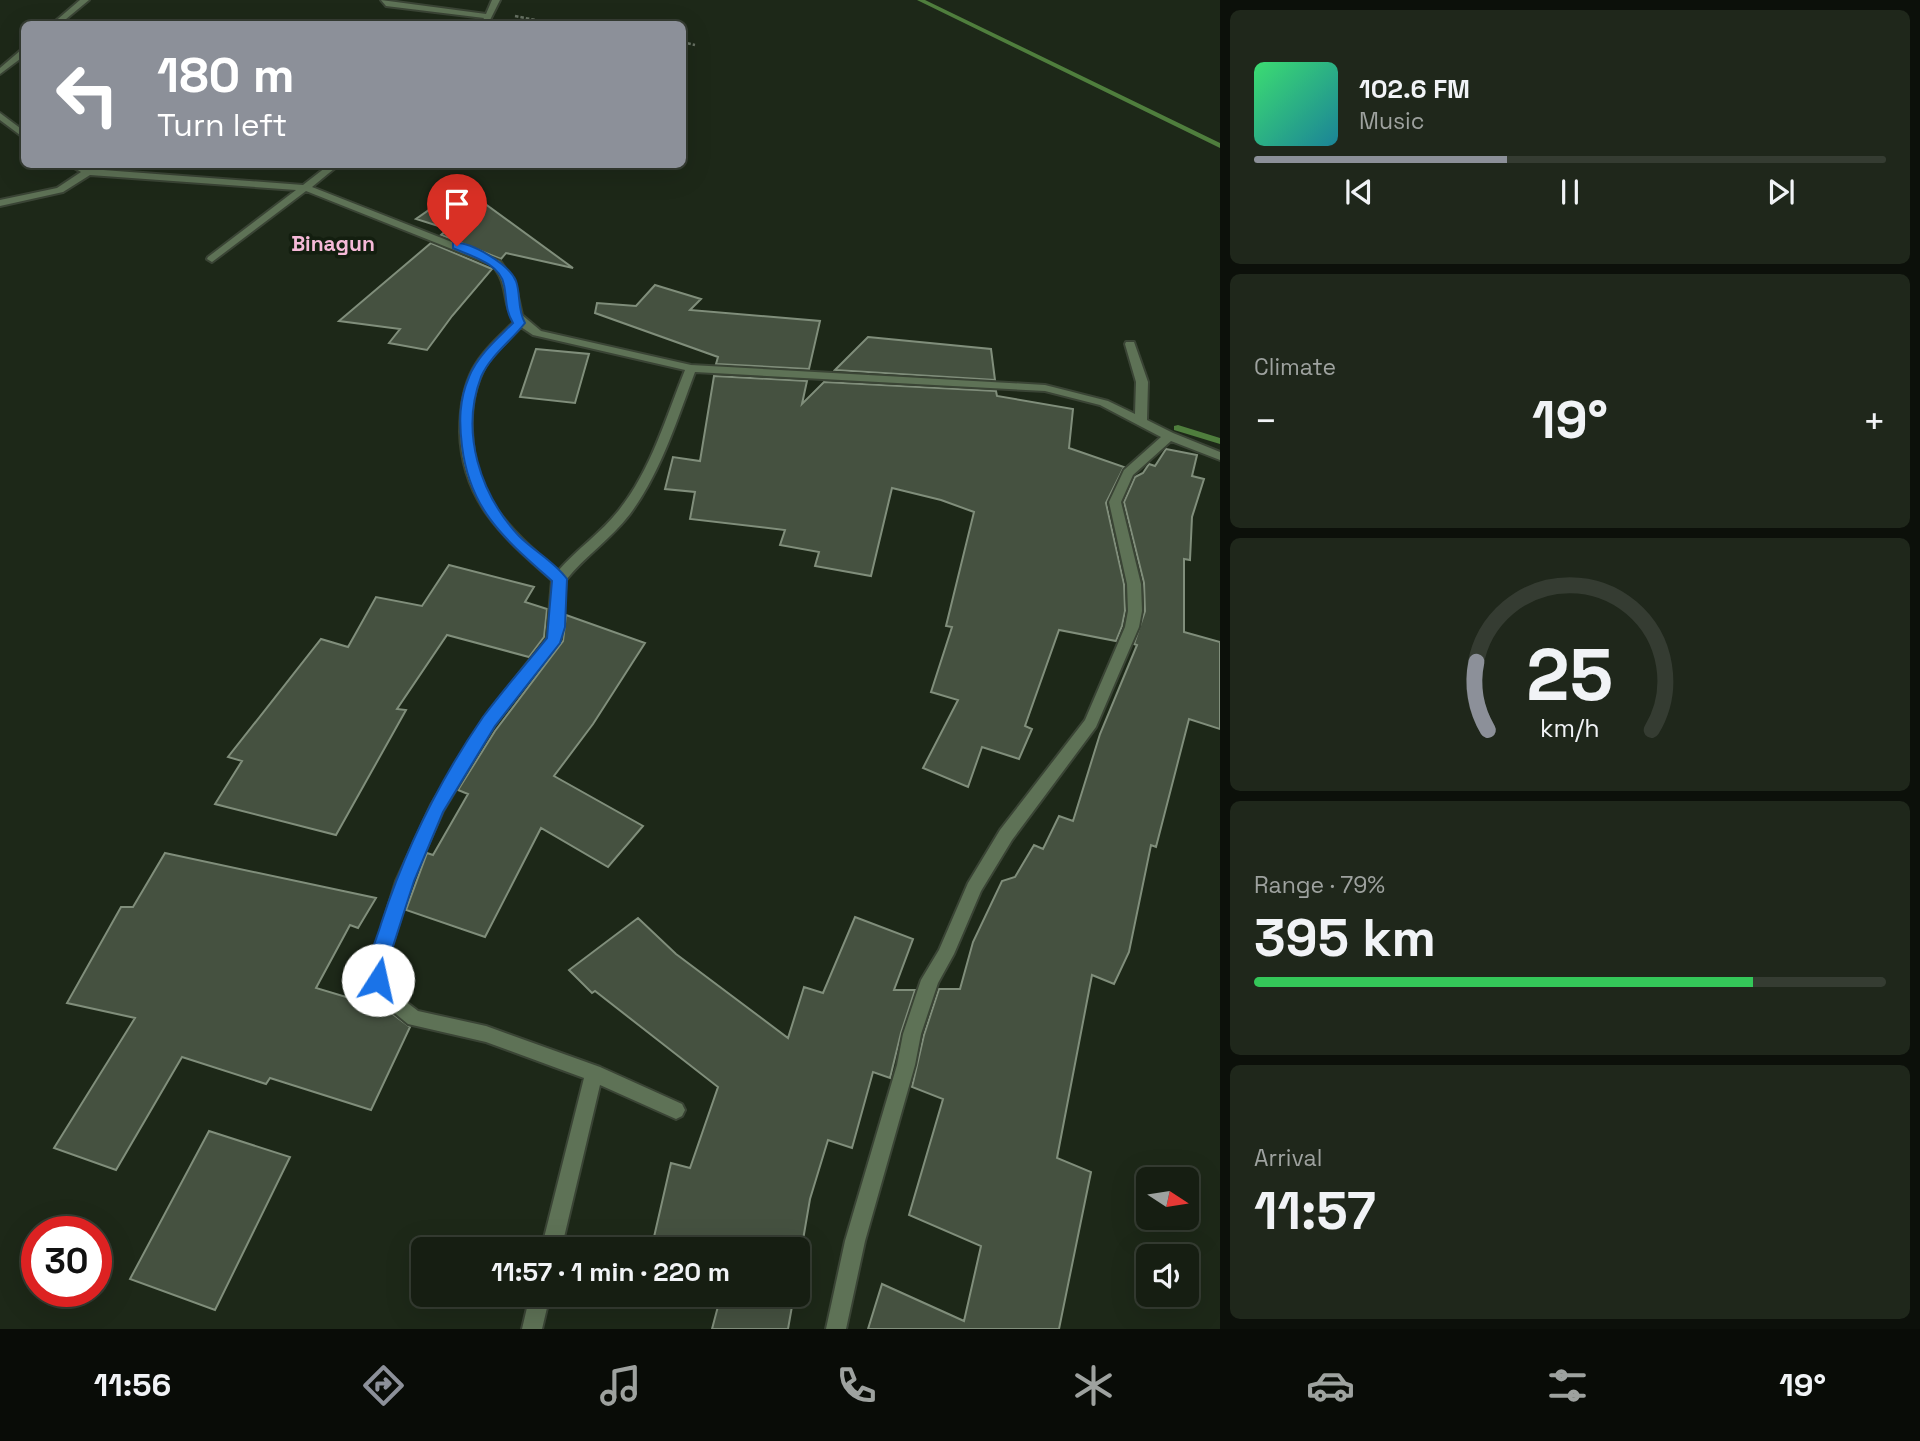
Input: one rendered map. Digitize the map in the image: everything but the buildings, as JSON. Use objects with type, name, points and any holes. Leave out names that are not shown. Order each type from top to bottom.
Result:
[{"type":"street","points":[[60,21],[85,0]]},
{"type":"street","points":[[385,0],[386,4],[487,17],[496,0]]},
{"type":"street","points":[[0,72],[21,54]]},
{"type":"street","points":[[2,121],[21,133]]},
{"type":"street","points":[[80,168],[88,172],[306,188],[496,263],[510,281],[513,313],[519,323],[537,332],[691,368],[1045,388],[1104,403],[1169,436],[1220,456]]},
{"type":"street","points":[[157,176],[164,168]]},
{"type":"street","points":[[212,259],[330,168]]},
{"type":"street","points":[[0,202],[60,190],[88,172]]},
{"type":"street","points":[[519,323],[484,361],[475,377],[465,417],[471,467],[484,502],[514,540],[559,579]]},
{"type":"street","points":[[1130,344],[1142,382],[1142,422]]},
{"type":"street","points":[[676,1110],[594,1073],[486,1034],[414,1018],[386,996],[378,980],[379,962],[404,881],[436,809],[489,722],[554,639],[559,579],[597,543],[626,510],[657,453],[691,368]]},
{"type":"street","points":[[836,1329],[855,1241],[906,1065],[912,1034],[930,980],[946,954],[975,888],[1006,835],[1091,723],[1132,627],[1135,611],[1134,584],[1115,502],[1128,473],[1169,436]]},
{"type":"street","points":[[554,1237],[594,1073]]},
{"type":"street","points":[[532,1329],[537,1307]]},
{"type":"path","points":[[487,17],[526,21]]},
{"type":"path","points":[[686,43],[695,45]]},
{"type":"waterway","points":[[920,0],[1220,146]]},
{"type":"waterway","points":[[1178,428],[1220,441]]},
{"type":"district","name":"Binagun","points":[[333,244]]},
{"type":"route","points":[[378,980],[379,962],[404,881],[436,809],[471,748],[510,693],[545,652],[554,639],[557,627],[559,579],[514,540],[484,502],[471,467],[465,417],[475,377],[484,361],[519,323],[513,313],[510,281],[505,272],[496,263],[457,246]]}]
